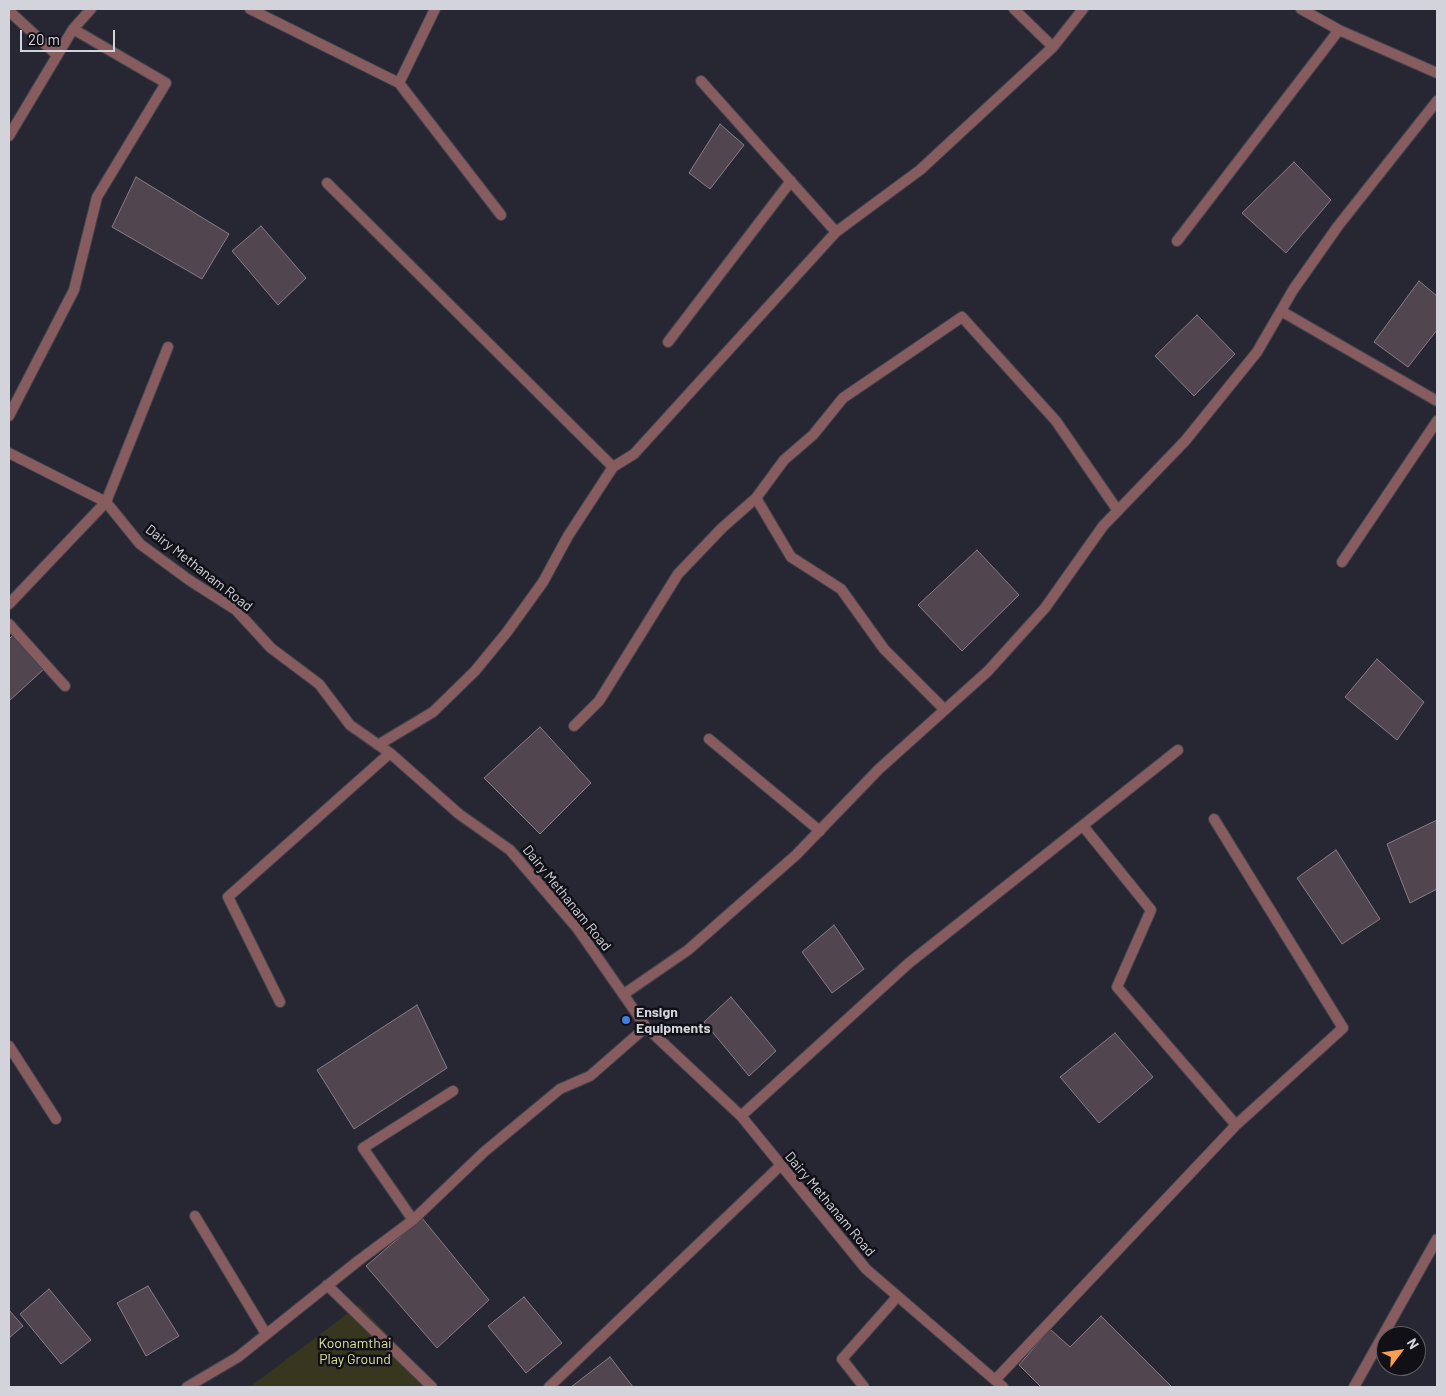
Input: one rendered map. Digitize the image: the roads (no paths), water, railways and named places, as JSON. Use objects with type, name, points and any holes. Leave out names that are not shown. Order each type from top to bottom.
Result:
[{"type":"street","points":[[9,136],[73,29],[91,9]]},
{"type":"street","points":[[250,9],[399,83],[501,215]]},
{"type":"street","points":[[399,83],[435,9]]},
{"type":"street","points":[[1014,9],[1053,47]]},
{"type":"street","points":[[378,745],[433,712],[475,672],[543,582],[568,536],[613,467],[634,454],[836,232],[920,170],[1053,47],[1084,9]]},
{"type":"street","points":[[1301,9],[1340,30],[1437,73]]},
{"type":"street","points":[[9,11],[57,55]]},
{"type":"street","points":[[9,416],[74,290],[97,197],[166,83],[73,29]]},
{"type":"street","points":[[1178,241],[1340,30]]},
{"type":"street","points":[[701,81],[836,232]]},
{"type":"street","points":[[624,994],[688,950],[796,855],[879,770],[988,671],[1045,608],[1103,526],[1185,441],[1257,352],[1293,290],[1338,226],[1437,101]]},
{"type":"street","points":[[668,342],[790,181]]},
{"type":"street","points":[[327,183],[613,467]]},
{"type":"street","points":[[1281,311],[1437,401]]},
{"type":"street","points":[[574,726],[599,702],[678,574],[722,528],[756,498],[784,460],[813,435],[843,398],[962,317],[1056,420],[1118,512]]},
{"type":"street","points":[[9,604],[106,502],[168,347]]},
{"type":"street","points":[[1342,562],[1437,421]]},
{"type":"street","name":"Dairy Methanam Road","points":[[9,453],[106,502],[140,544],[188,580],[236,610],[271,648],[319,684],[350,725],[390,753],[459,814],[510,850],[577,928],[646,1028],[741,1116],[866,1269],[999,1384]]},
{"type":"street","points":[[756,498],[792,557],[841,589],[884,649],[945,710]]},
{"type":"street","points":[[9,624],[65,686]]},
{"type":"street","points":[[709,738],[820,830]]},
{"type":"street","points":[[741,1116],[909,963],[1178,750]]},
{"type":"street","points":[[280,1002],[228,897],[390,753]]},
{"type":"street","points":[[999,1384],[1236,1125],[1343,1028],[1214,819]]},
{"type":"street","points":[[1083,826],[1151,910],[1118,987],[1236,1125]]},
{"type":"street","points":[[187,1387],[238,1357],[327,1285],[414,1220],[492,1146],[560,1089],[590,1076],[646,1028]]},
{"type":"street","points":[[9,1046],[56,1119]]},
{"type":"street","points":[[414,1220],[363,1148],[453,1091]]},
{"type":"street","points":[[549,1387],[780,1166]]},
{"type":"street","points":[[195,1216],[266,1334]]},
{"type":"street","points":[[1354,1387],[1437,1239]]},
{"type":"street","points":[[327,1285],[432,1387]]},
{"type":"street","points":[[864,1387],[842,1360],[897,1297]]},
{"type":"place","name":"Ensign Equipments","points":[[626,1020]]},
{"type":"park label","name":"Koonamthai Play Ground","points":[[355,1352]]}]
